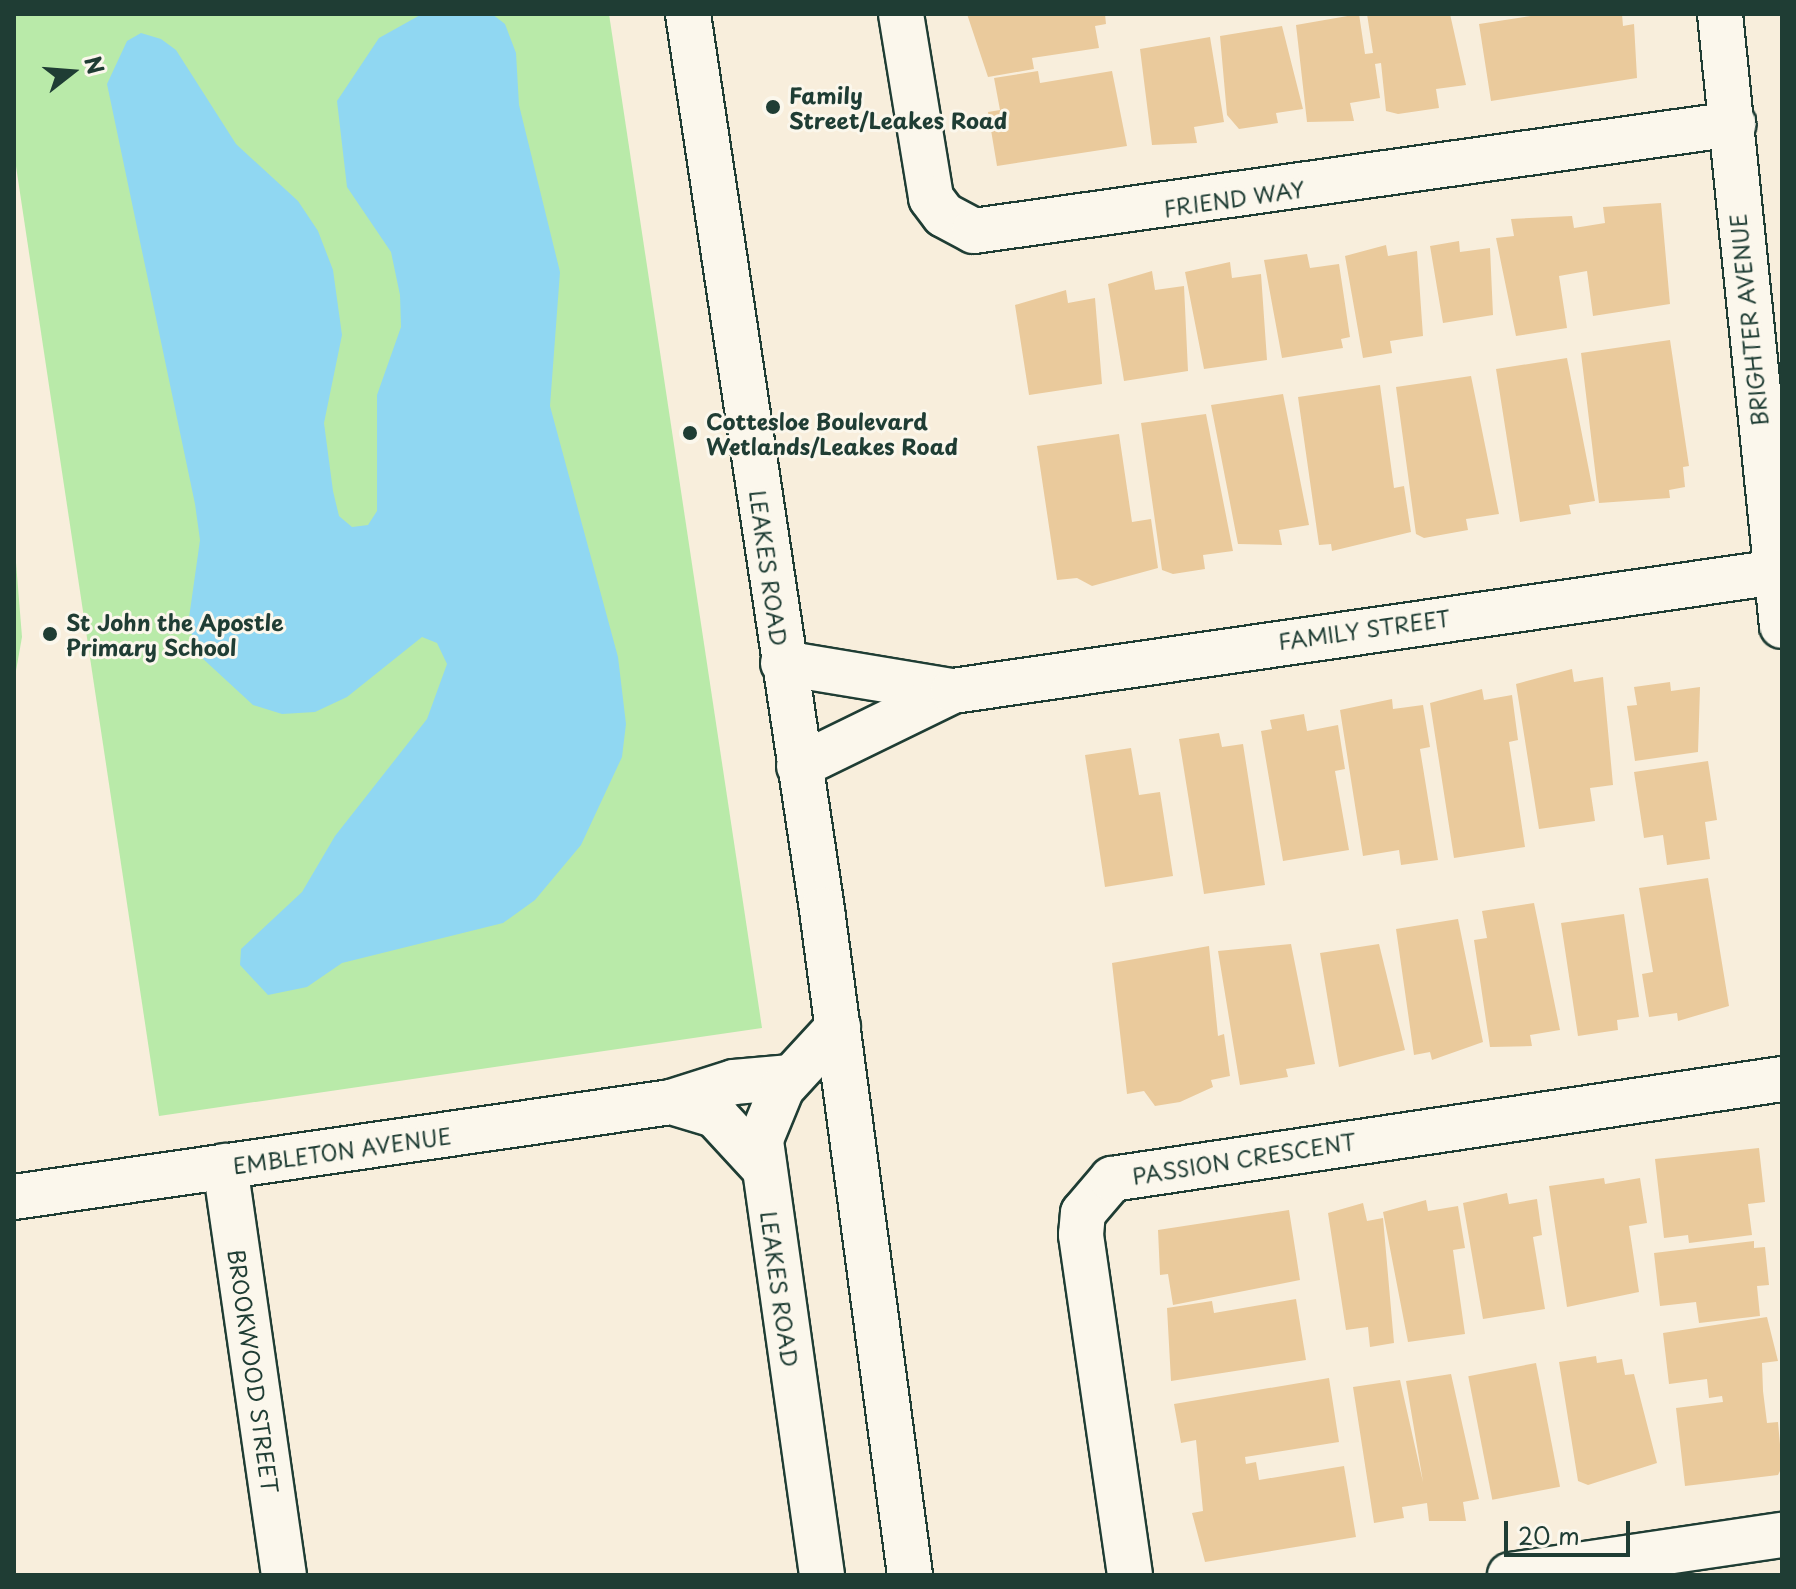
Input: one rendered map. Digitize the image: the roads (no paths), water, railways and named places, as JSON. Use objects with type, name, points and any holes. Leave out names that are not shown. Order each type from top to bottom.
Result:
[{"type":"street","name":"LEAKES ROAD","points":[[688,14],[838,1027],[910,1575]]},
{"type":"street","name":"FRIEND WAY","points":[[901,14],[931,198],[974,231],[1733,124]]},
{"type":"street","name":"BRIGHTER AVENUE","points":[[1720,14],[1733,124],[1763,286],[1782,626]]},
{"type":"street","name":"FAMILY STREET","points":[[783,663],[953,691],[1777,572]]},
{"type":"street","name":"FAMILY STREET","points":[[799,766],[953,691]]},
{"type":"street","name":"LEAKES ROAD","points":[[822,1575],[762,1166],[769,1110],[791,1077],[838,1027]]},
{"type":"street","name":"EMBLETON AVENUE","points":[[14,1197],[671,1102],[734,1082],[791,1077]]},
{"type":"street","name":"PASSION CRESCENT","points":[[1130,1575],[1081,1235],[1083,1213],[1112,1179],[1782,1079]]},
{"type":"street","name":"EMBLETON AVENUE","points":[[671,1102],[725,1121],[762,1166]]},
{"type":"street","name":"BROOKWOOD STREET","points":[[225,1166],[284,1575]]},
{"type":"street","points":[[1510,1575],[1782,1535]]},
{"type":"water","points":[[422,14],[492,14],[505,24],[516,53],[519,105],[560,272],[550,406],[618,657],[626,724],[622,757],[581,845],[535,900],[503,923],[342,963],[307,987],[268,995],[240,965],[241,949],[302,892],[335,836],[427,719],[447,664],[437,643],[422,637],[347,697],[315,712],[282,714],[253,705],[201,657],[188,625],[200,540],[195,504],[107,84],[127,41],[141,33],[161,39],[176,50],[236,144],[298,201],[318,231],[333,270],[342,335],[324,423],[333,491],[339,516],[352,527],[368,525],[377,511],[377,395],[401,327],[400,295],[391,252],[347,187],[337,101],[379,38]]},
{"type":"place","name":"Family Street/Leakes Road","points":[[773,107]]},
{"type":"place","name":"Cottesloe Boulevard Wetlands/Leakes Road","points":[[690,433]]},
{"type":"place","name":"St John the Apostle Primary School","points":[[50,634]]}]
